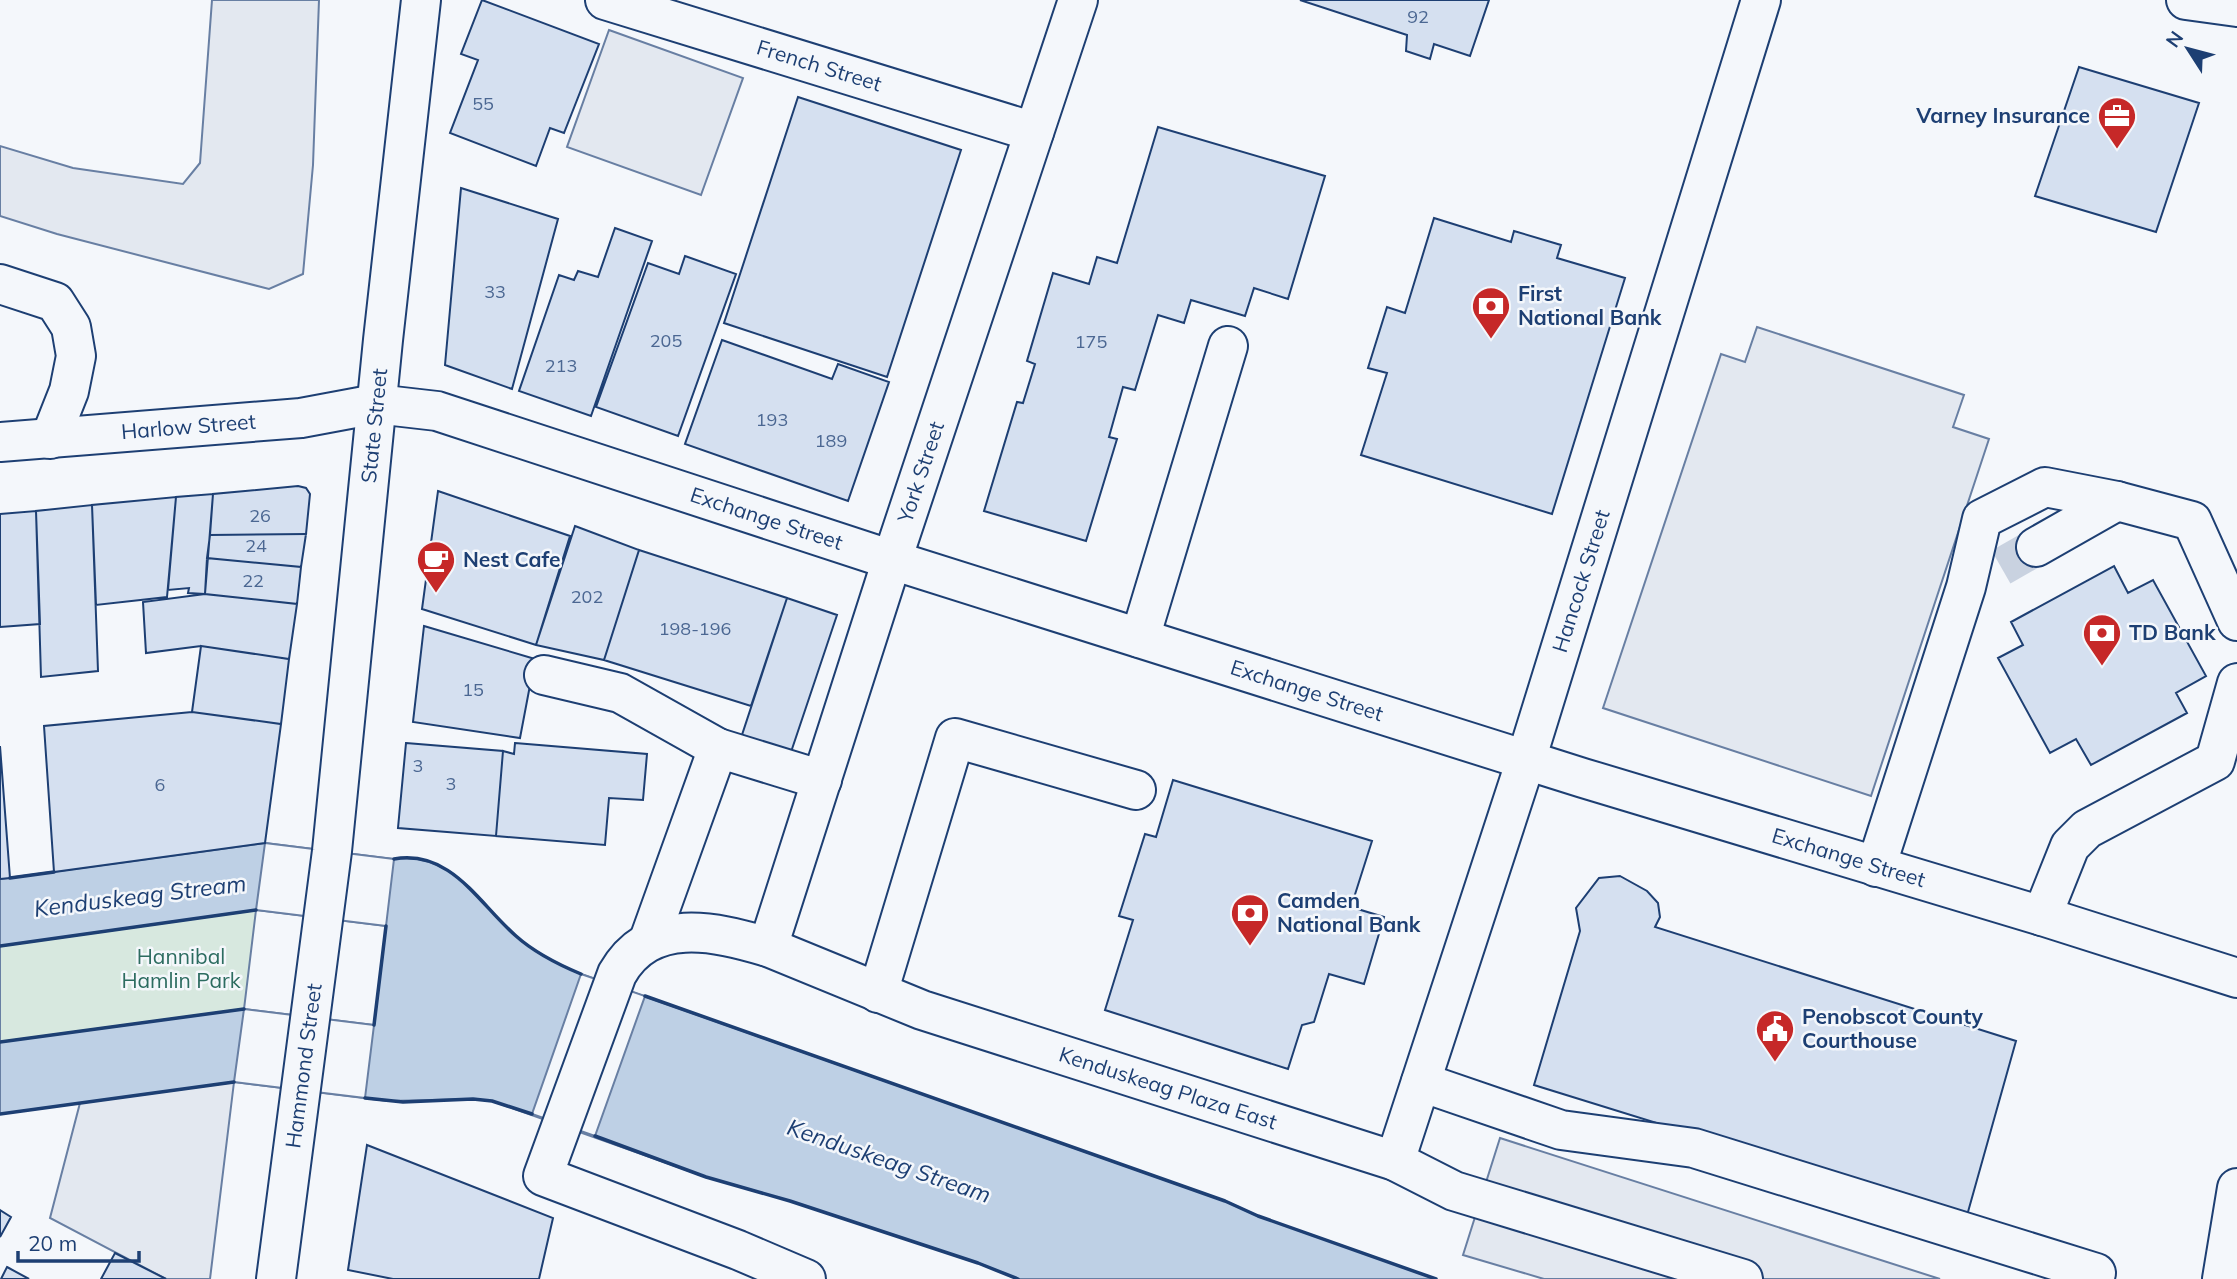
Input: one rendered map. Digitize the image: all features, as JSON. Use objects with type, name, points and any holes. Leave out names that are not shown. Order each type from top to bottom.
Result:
[{"type":"street","name":"State Street","points":[[332,851],[403,140],[421,0]]},
{"type":"street","name":"French Street","points":[[605,0],[1034,132]]},
{"type":"street","name":"York Street","points":[[768,947],[892,560],[1078,0]]},
{"type":"street","name":"Hancock Street","points":[[1395,1161],[1526,760],[1760,0]]},
{"type":"street","points":[[0,284],[55,302],[71,327],[76,356],[69,391],[50,439]]},
{"type":"street","points":[[1140,638],[1228,346]]},
{"type":"street","name":"Harlow Street","points":[[0,442],[301,418],[376,404]]},
{"type":"street","name":"Exchange Street","points":[[376,404],[437,411],[892,560],[1526,760],[2042,916],[2237,978]]},
{"type":"street","points":[[1876,867],[1966,587],[1982,519],[2045,486],[2192,521],[2237,621]]},
{"type":"street","points":[[2036,547],[2117,501]]},
{"type":"street","points":[[1966,587],[2001,567]]},
{"type":"street","points":[[544,675],[620,693],[718,748],[822,780]]},
{"type":"street","points":[[2042,916],[2070,846],[2087,830],[2215,761],[2237,683]]},
{"type":"street","points":[[878,993],[955,738],[1136,790]]},
{"type":"street","points":[[718,748],[649,940],[639,946],[623,964],[613,985],[543,1176],[738,1250],[802,1278]]},
{"type":"street","name":"Hammond Street","points":[[275,1279],[332,851]]},
{"type":"street","name":"Kenduskeag Plaza East","points":[[649,940],[676,934],[708,934],[768,947],[922,1010],[1395,1161],[1454,1191],[1743,1279]]},
{"type":"street","points":[[1421,1082],[1561,1130],[1694,1148],[2096,1273]]},
{"type":"street","points":[[2222,1279],[2237,1188]]},
{"type":"green space","name":"Hannibal Hamlin Park","points":[[256,910],[244,1009],[0,1042],[0,946]]},
{"type":"shaded area","points":[[212,0],[319,0],[313,165],[303,274],[269,289],[57,234],[0,216],[0,146],[73,168],[183,184],[200,163]]},
{"type":"shaded area","points":[[609,30],[743,78],[701,195],[567,147]]},
{"type":"shaded area","points":[[1757,327],[1964,395],[1953,427],[1989,439],[1871,796],[1603,708],[1721,354],[1745,362]]},
{"type":"shaded area","points":[[234,1082],[210,1279],[166,1279],[50,1218],[80,1103]]},
{"type":"shaded area","points":[[1500,1138],[1940,1279],[1544,1279],[1463,1255]]},
{"type":"water","name":"Kenduskeag Stream","points":[[265,843],[433,863],[463,882],[523,942],[547,958],[581,974],[1225,1201],[1258,1216],[1436,1279],[1018,1279],[978,1263],[790,1201],[706,1177],[492,1101],[388,1101],[234,1082],[0,1114],[0,1042],[244,1009],[374,1025],[386,926],[256,910],[0,946],[0,879]]},
{"type":"pier","points":[[265,843],[394,859],[386,926],[256,910]]},
{"type":"pier","points":[[581,974],[645,996],[595,1136],[532,1114]]},
{"type":"pier","points":[[244,1009],[374,1025],[365,1098],[234,1082]]},
{"type":"building","points":[[482,0],[599,44],[564,133],[550,128],[536,166],[450,133],[478,60],[461,54]]},
{"type":"building","points":[[1300,0],[1489,0],[1470,56],[1434,44],[1430,59],[1406,51],[1407,35]]},
{"type":"building","name":"Varney Insurance","points":[[2079,67],[2199,103],[2156,232],[2035,196]]},
{"type":"building","points":[[798,97],[961,150],[887,377],[724,323]]},
{"type":"building","points":[[1158,127],[1325,176],[1288,299],[1254,288],[1245,316],[1191,300],[1184,323],[1158,315],[1135,390],[1123,387],[1109,437],[1117,439],[1086,541],[984,511],[1017,402],[1023,403],[1035,364],[1027,361],[1053,273],[1089,284],[1097,257],[1117,263]]},
{"type":"building","points":[[461,188],[558,219],[512,389],[445,365]]},
{"type":"building","name":"First National Bank","points":[[1434,218],[1511,242],[1514,231],[1561,245],[1557,258],[1625,278],[1552,514],[1361,455],[1387,373],[1368,368],[1387,307],[1405,313]]},
{"type":"building","points":[[615,228],[652,241],[591,416],[519,391],[559,275],[574,280],[578,271],[598,277]]},
{"type":"building","points":[[685,256],[736,274],[678,436],[596,407],[648,263],[679,274]]},
{"type":"building","points":[[722,340],[832,379],[838,364],[889,382],[848,501],[685,444]]},
{"type":"building","points":[[298,486],[306,488],[310,494],[306,534],[210,535],[213,494]]},
{"type":"building","points":[[438,491],[570,536],[536,645],[422,609]]},
{"type":"building","points":[[213,494],[205,594],[188,593],[189,588],[168,590],[176,497]]},
{"type":"building","points":[[176,497],[167,597],[96,605],[92,505]]},
{"type":"building","points":[[92,505],[98,671],[41,677],[36,511]]},
{"type":"building","points":[[36,511],[40,624],[0,627],[0,514]]},
{"type":"building","points":[[575,526],[639,550],[604,660],[536,645]]},
{"type":"building","points":[[306,534],[301,567],[207,558],[210,535]]},
{"type":"building","points":[[639,550],[787,598],[751,706],[604,660]]},
{"type":"building","points":[[207,558],[301,567],[297,604],[205,594]]},
{"type":"building","name":"TD Bank","points":[[2114,566],[2128,593],[2153,580],[2206,676],[2176,693],[2187,713],[2091,765],[2076,739],[2050,753],[1998,658],[2023,645],[2011,622]]},
{"type":"building","points":[[205,594],[297,604],[289,659],[201,646],[146,653],[143,602]]},
{"type":"building","points":[[787,598],[837,615],[790,755],[741,738]]},
{"type":"building","points":[[424,626],[535,659],[520,738],[413,722]]},
{"type":"building","points":[[201,646],[289,659],[281,724],[192,712]]},
{"type":"building","points":[[192,712],[281,724],[265,843],[54,872],[44,726]]},
{"type":"building","points":[[406,743],[503,751],[496,836],[398,828]]},
{"type":"building","points":[[515,743],[647,754],[643,800],[609,798],[605,845],[496,836],[503,751],[514,754]]},
{"type":"building","points":[[0,746],[10,878],[0,879]]},
{"type":"building","name":"Camden National Bank","points":[[1173,780],[1372,841],[1351,907],[1384,917],[1364,984],[1329,974],[1314,1022],[1302,1025],[1288,1069],[1105,1010],[1133,920],[1119,916],[1145,834],[1156,837]]},
{"type":"building","name":"Penobscot County Courthouse","points":[[1620,876],[1647,891],[1658,903],[1660,917],[1655,927],[2016,1041],[1966,1219],[1534,1085],[1580,931],[1576,908],[1599,878]]},
{"type":"building","points":[[367,1145],[553,1218],[539,1279],[393,1279],[348,1270]]},
{"type":"building","points":[[0,1210],[11,1217],[0,1237]]},
{"type":"building","points":[[115,1253],[166,1279],[101,1279]]},
{"type":"building","points":[[7,1267],[29,1279],[1,1279]]},
{"type":"tunnel","points":[[2001,567],[2036,547]]},
{"type":"wall","points":[[394,859],[414,858],[432,862],[448,871],[523,942],[547,958],[581,974]]},
{"type":"wall","points":[[10,878],[54,872]]},
{"type":"wall","points":[[0,946],[256,910]]},
{"type":"wall","points":[[374,1025],[386,926]]},
{"type":"wall","points":[[645,996],[1225,1201],[1258,1216],[1436,1279]]},
{"type":"wall","points":[[0,1042],[244,1009]]},
{"type":"wall","points":[[0,1114],[234,1082]]},
{"type":"wall","points":[[365,1098],[403,1102],[473,1099],[492,1101],[532,1114]]},
{"type":"wall","points":[[595,1136],[706,1177],[790,1201],[978,1263],[1018,1279]]},
{"type":"place","name":"Varney Insurance","points":[[2117,150]]},
{"type":"place","name":"First National Bank","points":[[1491,340]]},
{"type":"place","name":"Nest Cafe","points":[[436,594]]},
{"type":"place","name":"TD Bank","points":[[2102,667]]},
{"type":"place","name":"Camden National Bank","points":[[1250,947]]},
{"type":"place","name":"Penobscot County Courthouse","points":[[1775,1063]]}]
